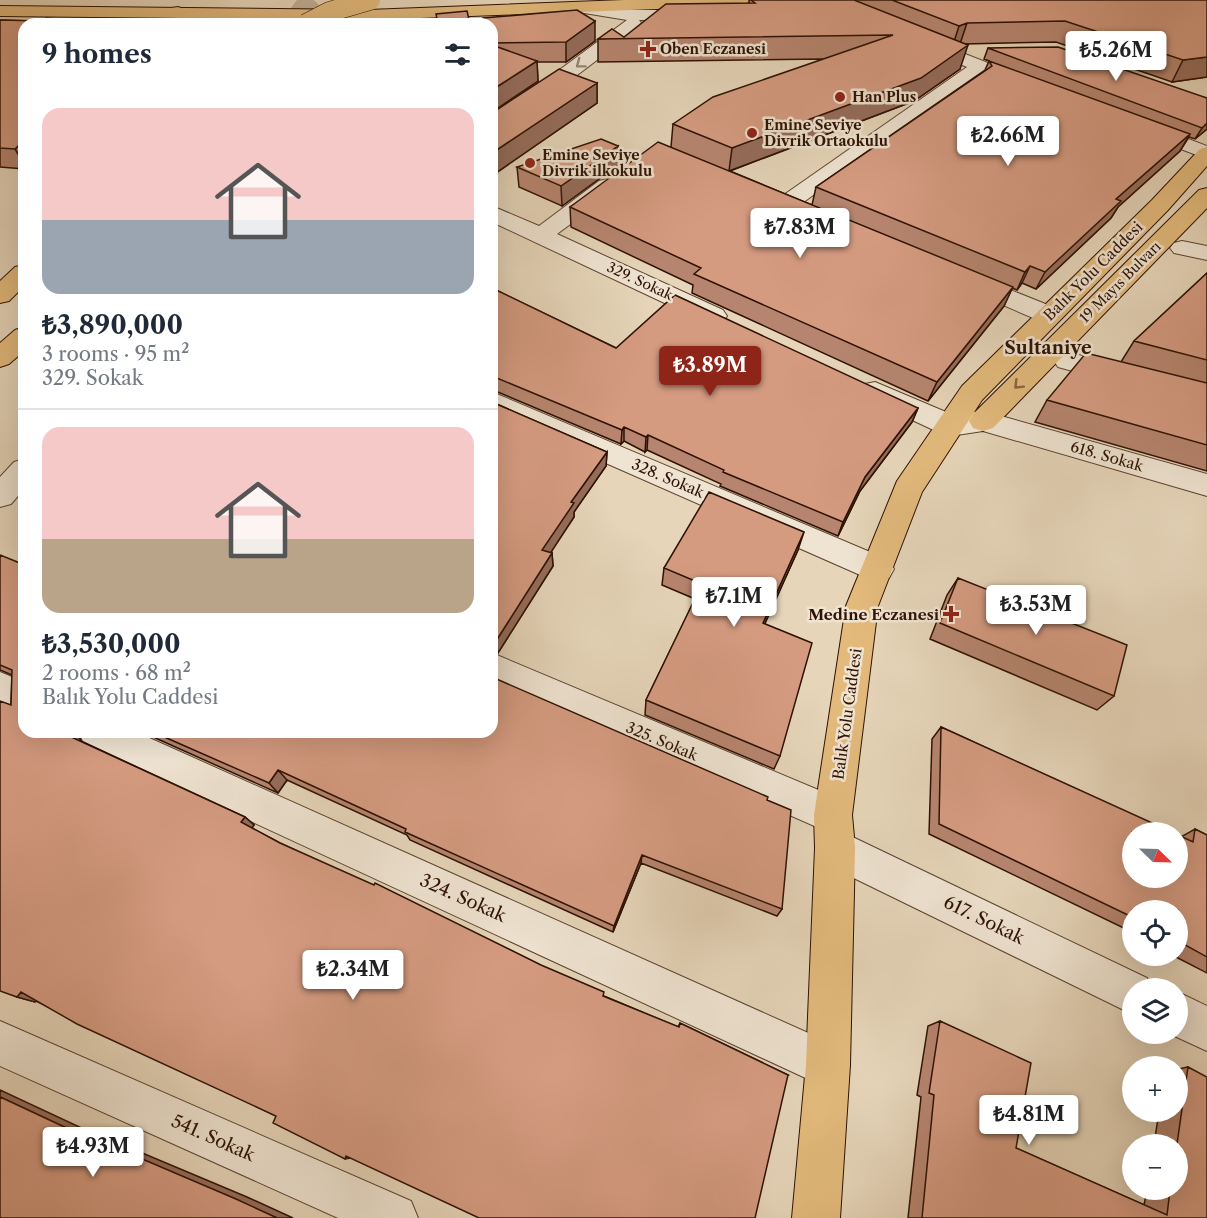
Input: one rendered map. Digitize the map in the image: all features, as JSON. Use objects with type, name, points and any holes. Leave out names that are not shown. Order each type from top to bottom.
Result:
[{"type":"main road","points":[[296,0],[445,0]]},
{"type":"main road","points":[[319,18],[346,6],[370,0]]},
{"type":"main road","points":[[0,11],[173,6],[395,18]]},
{"type":"main road","points":[[173,6],[195,18]]},
{"type":"main road","points":[[425,18],[578,7],[765,7]]},
{"type":"main road","name":"Balık Yolu Caddesi","points":[[816,1218],[828,1065],[834,832],[862,606],[908,489],[980,425],[972,393],[1160,205],[1207,153]]},
{"type":"main road","name":"19 Mayıs Bulvarı","points":[[980,425],[1207,195]]},
{"type":"main road","name":"19 Mayıs Bulvarı","points":[[980,425],[1067,361],[1207,224]]},
{"type":"main road","points":[[0,295],[18,278]]},
{"type":"main road","points":[[0,317],[18,301]]},
{"type":"main road","points":[[0,358],[18,342]]},
{"type":"main road","points":[[0,377],[18,364]]},
{"type":"street","points":[[578,7],[606,14],[644,16],[765,7]]},
{"type":"street","points":[[498,24],[512,10]]},
{"type":"street","points":[[498,120],[569,72],[644,16]]},
{"type":"street","points":[[906,36],[948,52],[985,59],[1044,91]]},
{"type":"street","points":[[807,214],[777,201],[985,59]]},
{"type":"street","points":[[1131,124],[1207,153]]},
{"type":"street","points":[[541,235],[626,171]]},
{"type":"street","name":"329. Sokak","points":[[498,216],[733,325]]},
{"type":"street","points":[[1182,248],[1207,253]]},
{"type":"street","points":[[950,274],[1049,315]]},
{"type":"street","points":[[1067,361],[1207,398]]},
{"type":"street","points":[[853,381],[980,425]]},
{"type":"street","name":"328. Sokak","points":[[498,405],[878,569]]},
{"type":"street","name":"618. Sokak","points":[[980,425],[1207,485]]},
{"type":"street","points":[[0,496],[18,476]]},
{"type":"street","name":"325. Sokak","points":[[498,671],[834,832]]},
{"type":"street","points":[[0,688],[18,696]]},
{"type":"street","name":"324. Sokak","points":[[110,738],[828,1065]]},
{"type":"street","name":"617. Sokak","points":[[834,832],[1122,988]]},
{"type":"street","points":[[1188,1019],[1207,1029]]},
{"type":"street","name":"541. Sokak","points":[[0,1043],[394,1218]]},
{"type":"building","points":[[751,0],[854,0],[968,45],[921,78],[732,148],[673,124],[713,97],[893,35],[598,39],[612,29],[624,37],[666,4],[755,3]]},
{"type":"building","points":[[892,0],[1207,0],[1207,57],[1183,60],[1065,21],[967,23],[959,26]]},
{"type":"building","points":[[577,10],[595,21],[566,42],[498,43],[498,18],[483,18]]},
{"type":"building","points":[[467,11],[469,18],[437,18],[436,14]]},
{"type":"building","points":[[0,20],[18,20],[18,146],[15,149],[0,148]]},
{"type":"building","points":[[498,47],[537,61],[498,86]]},
{"type":"building","points":[[1058,47],[1207,98],[1207,123],[1202,128],[988,48]]},
{"type":"building","points":[[989,61],[1190,134],[1116,199],[1121,201],[1045,272],[1030,266],[1025,272],[816,187],[992,66]]},
{"type":"building","points":[[559,69],[597,83],[498,149],[498,109]]},
{"type":"building","points":[[601,139],[618,146],[561,186],[517,167]]},
{"type":"building","points":[[658,142],[1013,287],[937,382],[694,274],[701,268],[570,207]]},
{"type":"building","points":[[1207,273],[1207,360],[1134,341]]},
{"type":"building","points":[[498,291],[616,348],[675,295],[918,408],[865,477],[843,522],[723,472],[724,470],[648,435],[646,437],[624,427],[622,430],[498,378]]},
{"type":"building","points":[[1086,353],[1207,383],[1207,445],[1047,400]]},
{"type":"building","points":[[498,405],[607,452],[571,502],[574,503],[542,550],[552,553],[498,638]]},
{"type":"building","points":[[709,492],[804,532],[763,623],[812,643],[780,756],[646,700],[702,584],[664,568]]},
{"type":"building","points":[[0,555],[18,562],[18,738],[73,738],[245,817],[241,822],[280,843],[374,885],[375,883],[541,965],[604,992],[603,996],[679,1027],[680,1023],[788,1075],[755,1218],[479,1218],[346,1156],[345,1159],[273,1123],[276,1116],[77,1024],[21,992],[17,997],[0,991],[0,701],[11,705],[12,670],[0,665]]},
{"type":"building","points":[[958,578],[1127,645],[1114,696],[940,623]]},
{"type":"building","points":[[498,680],[768,797],[767,800],[791,810],[782,909],[642,855],[614,926],[405,832],[406,829],[278,770],[269,783],[167,738],[498,738]]},
{"type":"building","points":[[941,727],[1150,822],[1122,822],[1122,888],[1188,888],[1188,840],[1193,842],[1195,829],[1207,835],[1207,957],[1188,947],[1188,900],[1122,900],[1122,912],[939,824]]},
{"type":"building","points":[[940,1021],[1031,1063],[1016,1148],[1122,1195],[1122,1200],[1133,1200],[1167,1215],[1169,1200],[1188,1200],[1188,1134],[1178,1134],[1180,1122],[1188,1122],[1188,1067],[1207,1077],[1207,1218],[922,1218],[934,1095],[929,1093]]},
{"type":"building","points":[[0,1097],[92,1140],[93,1138],[277,1218],[0,1218]]},
{"type":"tunnel","points":[[297,0],[310,10],[313,18]]},
{"type":"place","name":"Oben Eczanesi","points":[[648,49]]},
{"type":"place","name":"Han Plus","points":[[840,97]]},
{"type":"place","name":"Emine Seviye Divrik Ortaokulu","points":[[752,133]]},
{"type":"place","name":"Emine Seviye Divrik ilkokulu","points":[[530,163]]},
{"type":"place","name":"Medine Eczanesi","points":[[951,614]]},
{"type":"district","name":"Sultaniye","points":[[1048,348]]}]
